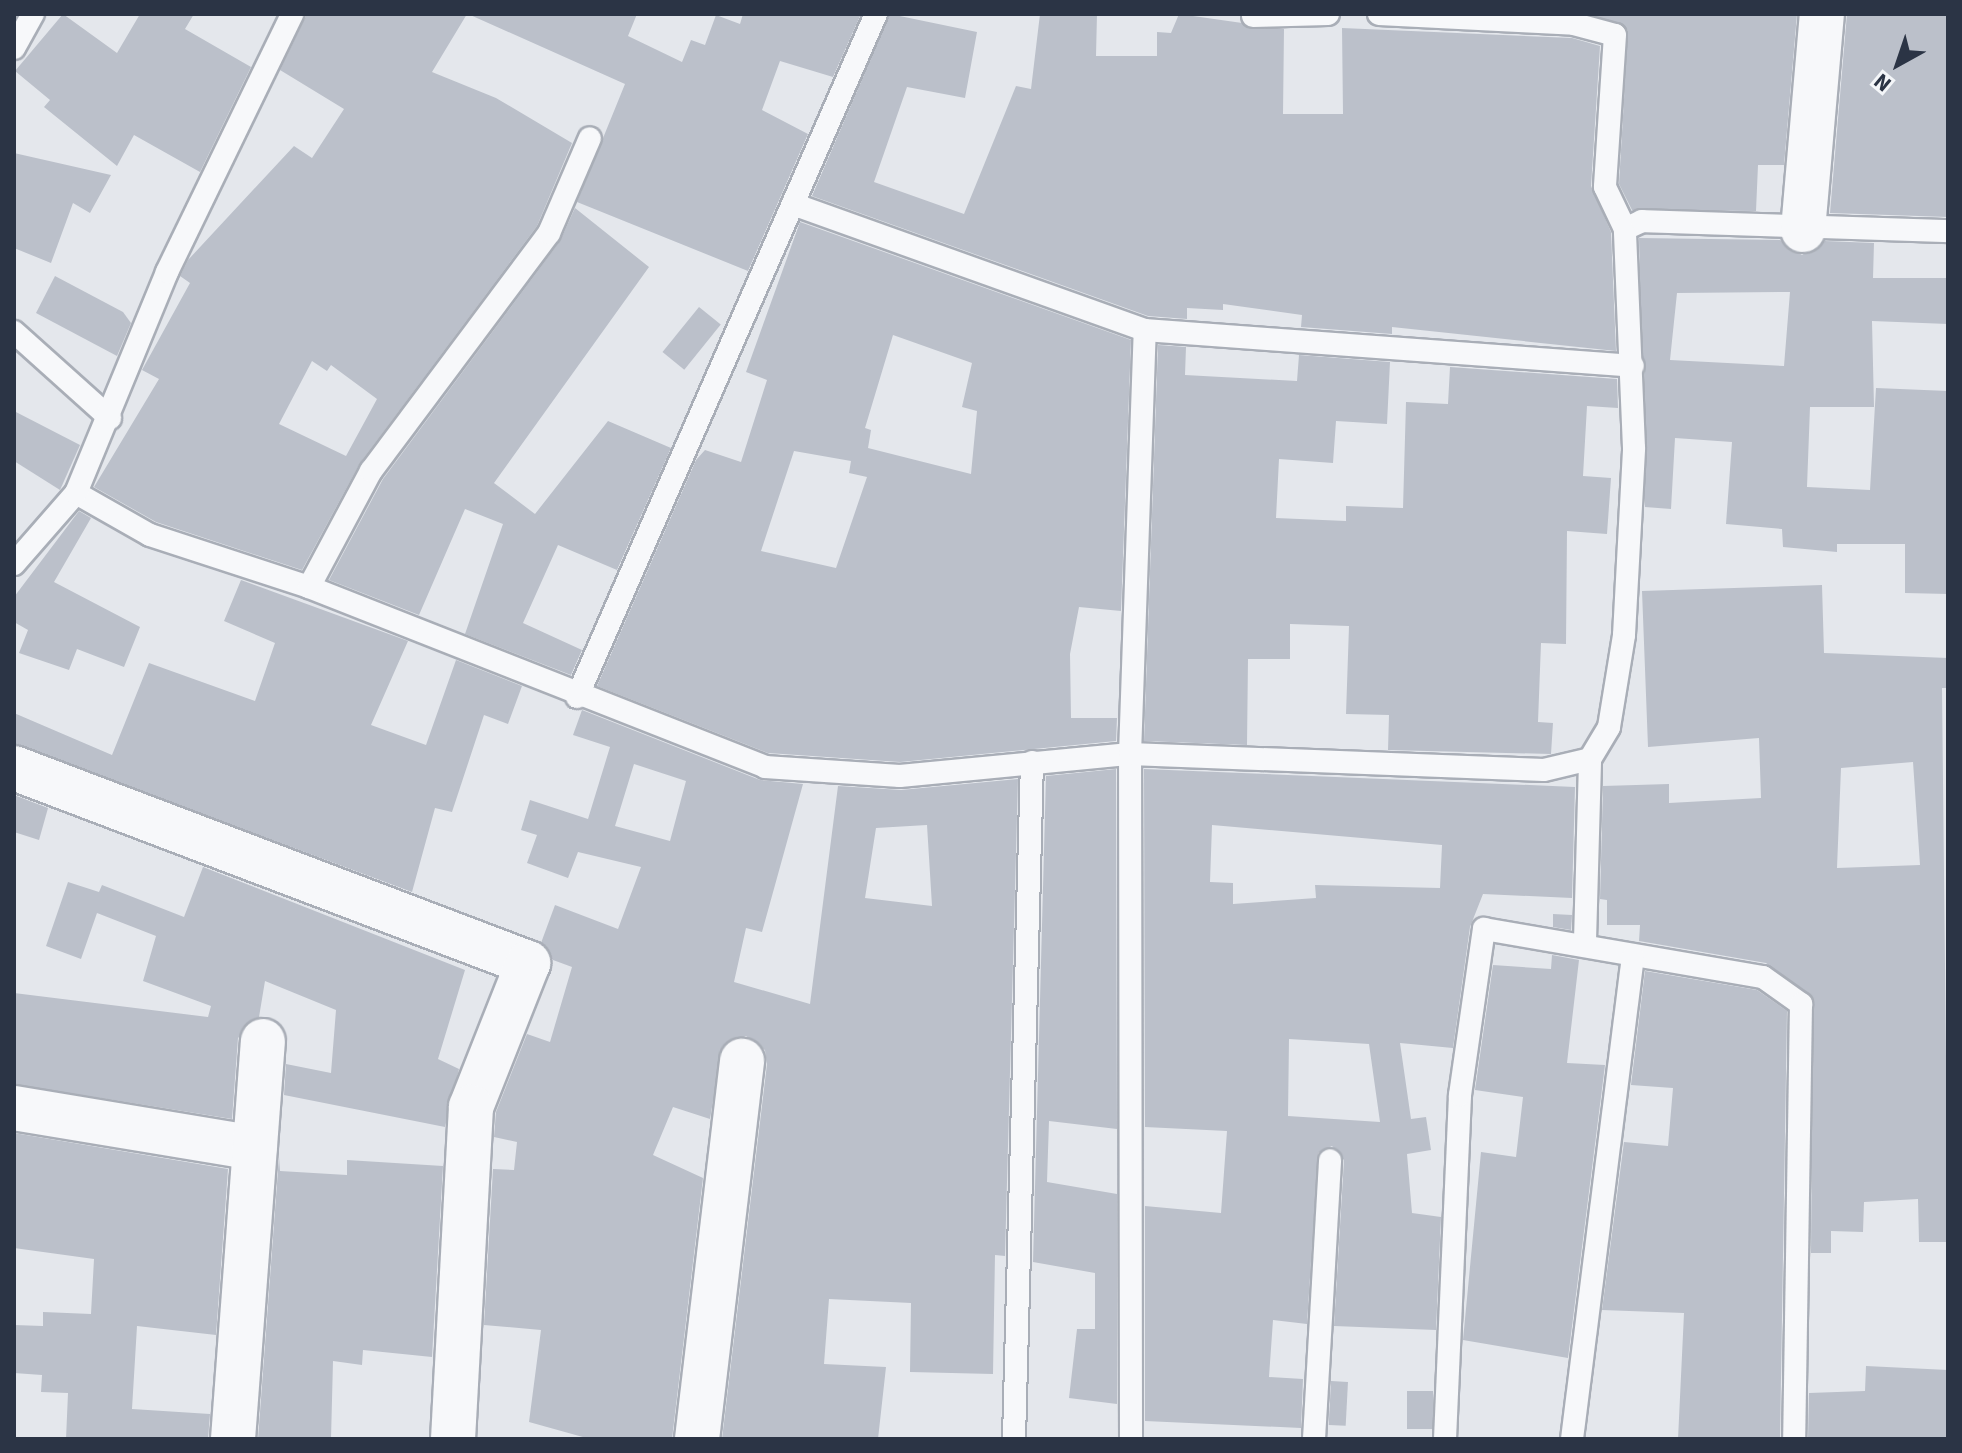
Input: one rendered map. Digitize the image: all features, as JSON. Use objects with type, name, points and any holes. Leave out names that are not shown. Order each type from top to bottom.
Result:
[{"type":"street","points":[[1803,230],[1822,14]]},
{"type":"street","points":[[14,768],[528,963],[471,1107],[453,1439]]},
{"type":"street","points":[[233,1439],[263,1041]]},
{"type":"street","points":[[697,1439],[742,1061]]},
{"type":"street","points":[[14,1108],[255,1148]]},
{"type":"lane","points":[[14,48],[33,14]]},
{"type":"lane","points":[[14,564],[76,493],[110,418],[167,272],[292,14]]},
{"type":"lane","points":[[577,697],[876,14]]},
{"type":"lane","points":[[1253,16],[1328,14]]},
{"type":"lane","points":[[1379,14],[1574,24],[1615,35],[1605,187],[1625,229],[1633,366],[1624,635],[1609,727],[1590,759],[1585,941]]},
{"type":"lane","points":[[309,587],[371,471],[549,233],[590,138]]},
{"type":"lane","points":[[793,204],[1145,330],[1633,366]]},
{"type":"lane","points":[[1625,229],[1642,221],[1803,230],[1948,231]]},
{"type":"lane","points":[[1131,1439],[1130,754],[1145,330]]},
{"type":"lane","points":[[14,332],[110,418]]},
{"type":"lane","points":[[76,493],[150,535],[309,587],[577,697],[765,767],[900,776],[1130,754],[1544,770],[1590,759]]},
{"type":"lane","points":[[1014,1439],[1032,762]]},
{"type":"lane","points":[[1445,1439],[1460,1095],[1484,929],[1585,941],[1633,957],[1763,977],[1801,1004],[1794,1439]]},
{"type":"lane","points":[[1572,1439],[1633,957]]},
{"type":"lane","points":[[1314,1439],[1330,1160]]},
{"type":"building","points":[[63,14],[117,53],[140,14],[194,14],[185,29],[251,67],[200,172],[134,135],[117,166],[44,107],[50,100],[15,71]]},
{"type":"building","points":[[307,14],[467,14],[432,72],[496,98],[572,143],[537,226],[360,463],[302,570],[156,522],[94,487],[159,379],[142,370],[190,283],[180,276],[188,260],[294,146],[312,158],[344,109],[280,70]],"holes":[[[312,361],[327,371],[331,365],[377,399],[346,456],[279,424]]]},
{"type":"building","points":[[468,14],[637,14],[628,36],[682,62],[691,40],[705,45],[716,15],[740,24],[743,14],[861,14],[833,77],[780,61],[762,110],[808,134],[748,271],[577,202],[625,84]]},
{"type":"building","points":[[890,14],[977,32],[965,98],[907,87],[874,182],[964,214],[1016,86],[1031,89],[1040,14],[1097,14],[1096,56],[1157,56],[1157,32],[1171,33],[1179,14],[1284,29],[1283,114],[1343,114],[1342,28],[1572,38],[1600,46],[1591,186],[1611,232],[1616,351],[1392,327],[1392,334],[1301,327],[1302,315],[1223,304],[1223,310],[1187,308],[1187,319],[1148,316],[812,196]]},
{"type":"building","points":[[1591,14],[1797,14],[1784,165],[1758,165],[1756,211],[1632,210],[1619,184],[1628,30]]},
{"type":"building","points":[[1847,14],[1948,14],[1948,217],[1830,213]]},
{"type":"building","points":[[14,153],[111,175],[90,213],[73,203],[51,263],[14,248]]},
{"type":"building","points":[[575,208],[649,267],[494,483],[535,514],[608,421],[671,448],[617,570],[558,545],[523,623],[582,650],[571,675],[465,634],[503,524],[465,509],[419,615],[329,580],[383,479],[560,241]]},
{"type":"building","points":[[800,222],[1131,340],[1121,611],[1079,607],[1070,654],[1071,718],[1117,718],[1116,741],[900,762],[768,753],[597,686],[696,460],[705,450],[741,462],[767,380],[746,372]],"holes":[[[893,335],[972,363],[962,407],[977,411],[971,474],[868,448],[871,430],[865,428]],[[794,451],[851,461],[849,473],[867,477],[836,568],[761,551]]]},
{"type":"building","points":[[1639,238],[1780,240],[1802,255],[1825,241],[1874,243],[1873,278],[1948,278],[1948,324],[1872,321],[1874,407],[1810,407],[1807,487],[1870,490],[1876,388],[1948,391],[1948,594],[1905,593],[1905,544],[1837,544],[1837,552],[1783,547],[1782,529],[1726,524],[1732,442],[1675,438],[1671,509],[1645,507]],"holes":[[[1790,292],[1784,366],[1670,360],[1677,293]]]},
{"type":"building","points":[[55,276],[123,312],[131,323],[117,356],[36,313]]},
{"type":"building","points":[[699,307],[721,325],[684,370],[662,352]]},
{"type":"building","points":[[1158,345],[1186,347],[1185,375],[1297,381],[1299,355],[1390,362],[1387,424],[1336,421],[1333,463],[1279,459],[1276,518],[1346,521],[1346,506],[1403,508],[1406,402],[1448,404],[1450,367],[1617,379],[1618,408],[1587,406],[1583,476],[1611,478],[1607,534],[1567,531],[1566,644],[1541,643],[1538,722],[1553,723],[1551,754],[1388,750],[1389,715],[1346,714],[1349,626],[1290,624],[1290,659],[1248,659],[1247,745],[1144,741]]},
{"type":"building","points":[[14,411],[80,445],[60,490],[14,461]]},
{"type":"building","points":[[79,511],[91,518],[54,582],[140,627],[124,667],[77,649],[69,670],[19,653],[28,630],[14,622],[14,597]]},
{"type":"building","points":[[241,580],[408,641],[371,725],[426,745],[456,660],[522,686],[508,724],[484,715],[452,812],[435,808],[412,892],[14,744],[14,713],[112,755],[149,663],[255,701],[275,643],[224,621]]},
{"type":"building","points":[[1822,585],[1824,653],[1948,658],[1948,688],[1942,688],[1948,1242],[1919,1242],[1918,1199],[1864,1202],[1863,1232],[1831,1231],[1831,1253],[1811,1253],[1813,997],[1766,963],[1639,941],[1640,925],[1607,925],[1607,900],[1600,899],[1603,786],[1669,784],[1669,803],[1761,798],[1759,738],[1648,747],[1642,591]],"holes":[[[1913,762],[1920,865],[1837,868],[1841,768]]]},
{"type":"building","points":[[582,710],[760,780],[803,784],[762,932],[746,928],[734,982],[810,1004],[838,786],[901,790],[1018,779],[1005,1256],[995,1255],[993,1374],[910,1372],[911,1303],[829,1299],[824,1364],[886,1367],[878,1439],[722,1439],[767,1064],[765,1050],[746,1036],[722,1047],[710,1119],[673,1107],[653,1155],[703,1178],[672,1439],[590,1439],[529,1422],[541,1330],[484,1325],[493,1169],[514,1170],[517,1142],[494,1137],[496,1112],[527,1034],[550,1042],[572,967],[553,960],[541,943],[555,905],[618,929],[641,867],[578,852],[568,878],[527,863],[537,835],[521,830],[530,800],[588,819],[610,747],[573,735]],"holes":[[[634,764],[686,781],[670,841],[615,826]],[[927,825],[932,906],[865,898],[876,828]]]},
{"type":"building","points":[[1116,769],[1117,1129],[1049,1121],[1047,1182],[1117,1194],[1117,1404],[1069,1398],[1077,1329],[1095,1329],[1095,1273],[1033,1262],[1046,776]]},
{"type":"building","points":[[1144,769],[1575,787],[1572,898],[1483,894],[1470,927],[1453,1048],[1400,1043],[1411,1119],[1426,1117],[1431,1150],[1407,1154],[1412,1213],[1441,1217],[1436,1330],[1334,1326],[1344,1160],[1332,1146],[1318,1153],[1307,1324],[1273,1320],[1269,1377],[1303,1379],[1301,1428],[1145,1421],[1145,1206],[1221,1213],[1227,1131],[1145,1127]],"holes":[[[1212,825],[1442,845],[1440,888],[1315,885],[1316,898],[1233,904],[1233,883],[1210,882]],[[1289,1039],[1369,1044],[1380,1122],[1288,1116]]]},
{"type":"building","points":[[14,795],[48,808],[39,840],[14,832]]},
{"type":"building","points":[[203,867],[465,970],[438,1059],[459,1069],[445,1127],[284,1095],[286,1064],[331,1073],[336,1010],[265,981],[259,1017],[238,1038],[232,1119],[14,1084],[14,993],[208,1017],[211,1006],[143,981],[156,936],[97,913],[81,959],[46,946],[68,882],[99,892],[102,885],[184,917]]},
{"type":"building","points":[[1553,914],[1572,915],[1571,930],[1553,927]]},
{"type":"building","points":[[1552,955],[1579,960],[1567,1063],[1605,1065],[1568,1358],[1463,1340],[1481,1152],[1516,1157],[1523,1097],[1475,1090],[1493,965],[1551,969]]},
{"type":"building","points":[[1645,971],[1757,990],[1787,1011],[1780,1439],[1678,1439],[1684,1313],[1602,1310],[1624,1142],[1668,1146],[1673,1088],[1631,1085]]},
{"type":"building","points":[[14,1133],[228,1169],[216,1335],[137,1326],[132,1409],[210,1414],[208,1439],[66,1439],[68,1393],[41,1392],[42,1375],[14,1373],[14,1325],[43,1326],[43,1312],[91,1314],[94,1259],[14,1248]]},
{"type":"building","points":[[279,1157],[280,1171],[347,1175],[347,1160],[443,1166],[432,1357],[363,1350],[362,1365],[333,1361],[331,1439],[258,1439]]},
{"type":"building","points":[[1866,1366],[1948,1370],[1948,1439],[1808,1439],[1809,1393],[1865,1391]]},
{"type":"building","points":[[1331,1381],[1348,1382],[1346,1426],[1329,1425]]},
{"type":"building","points":[[1407,1391],[1433,1391],[1433,1429],[1407,1429]]}]
